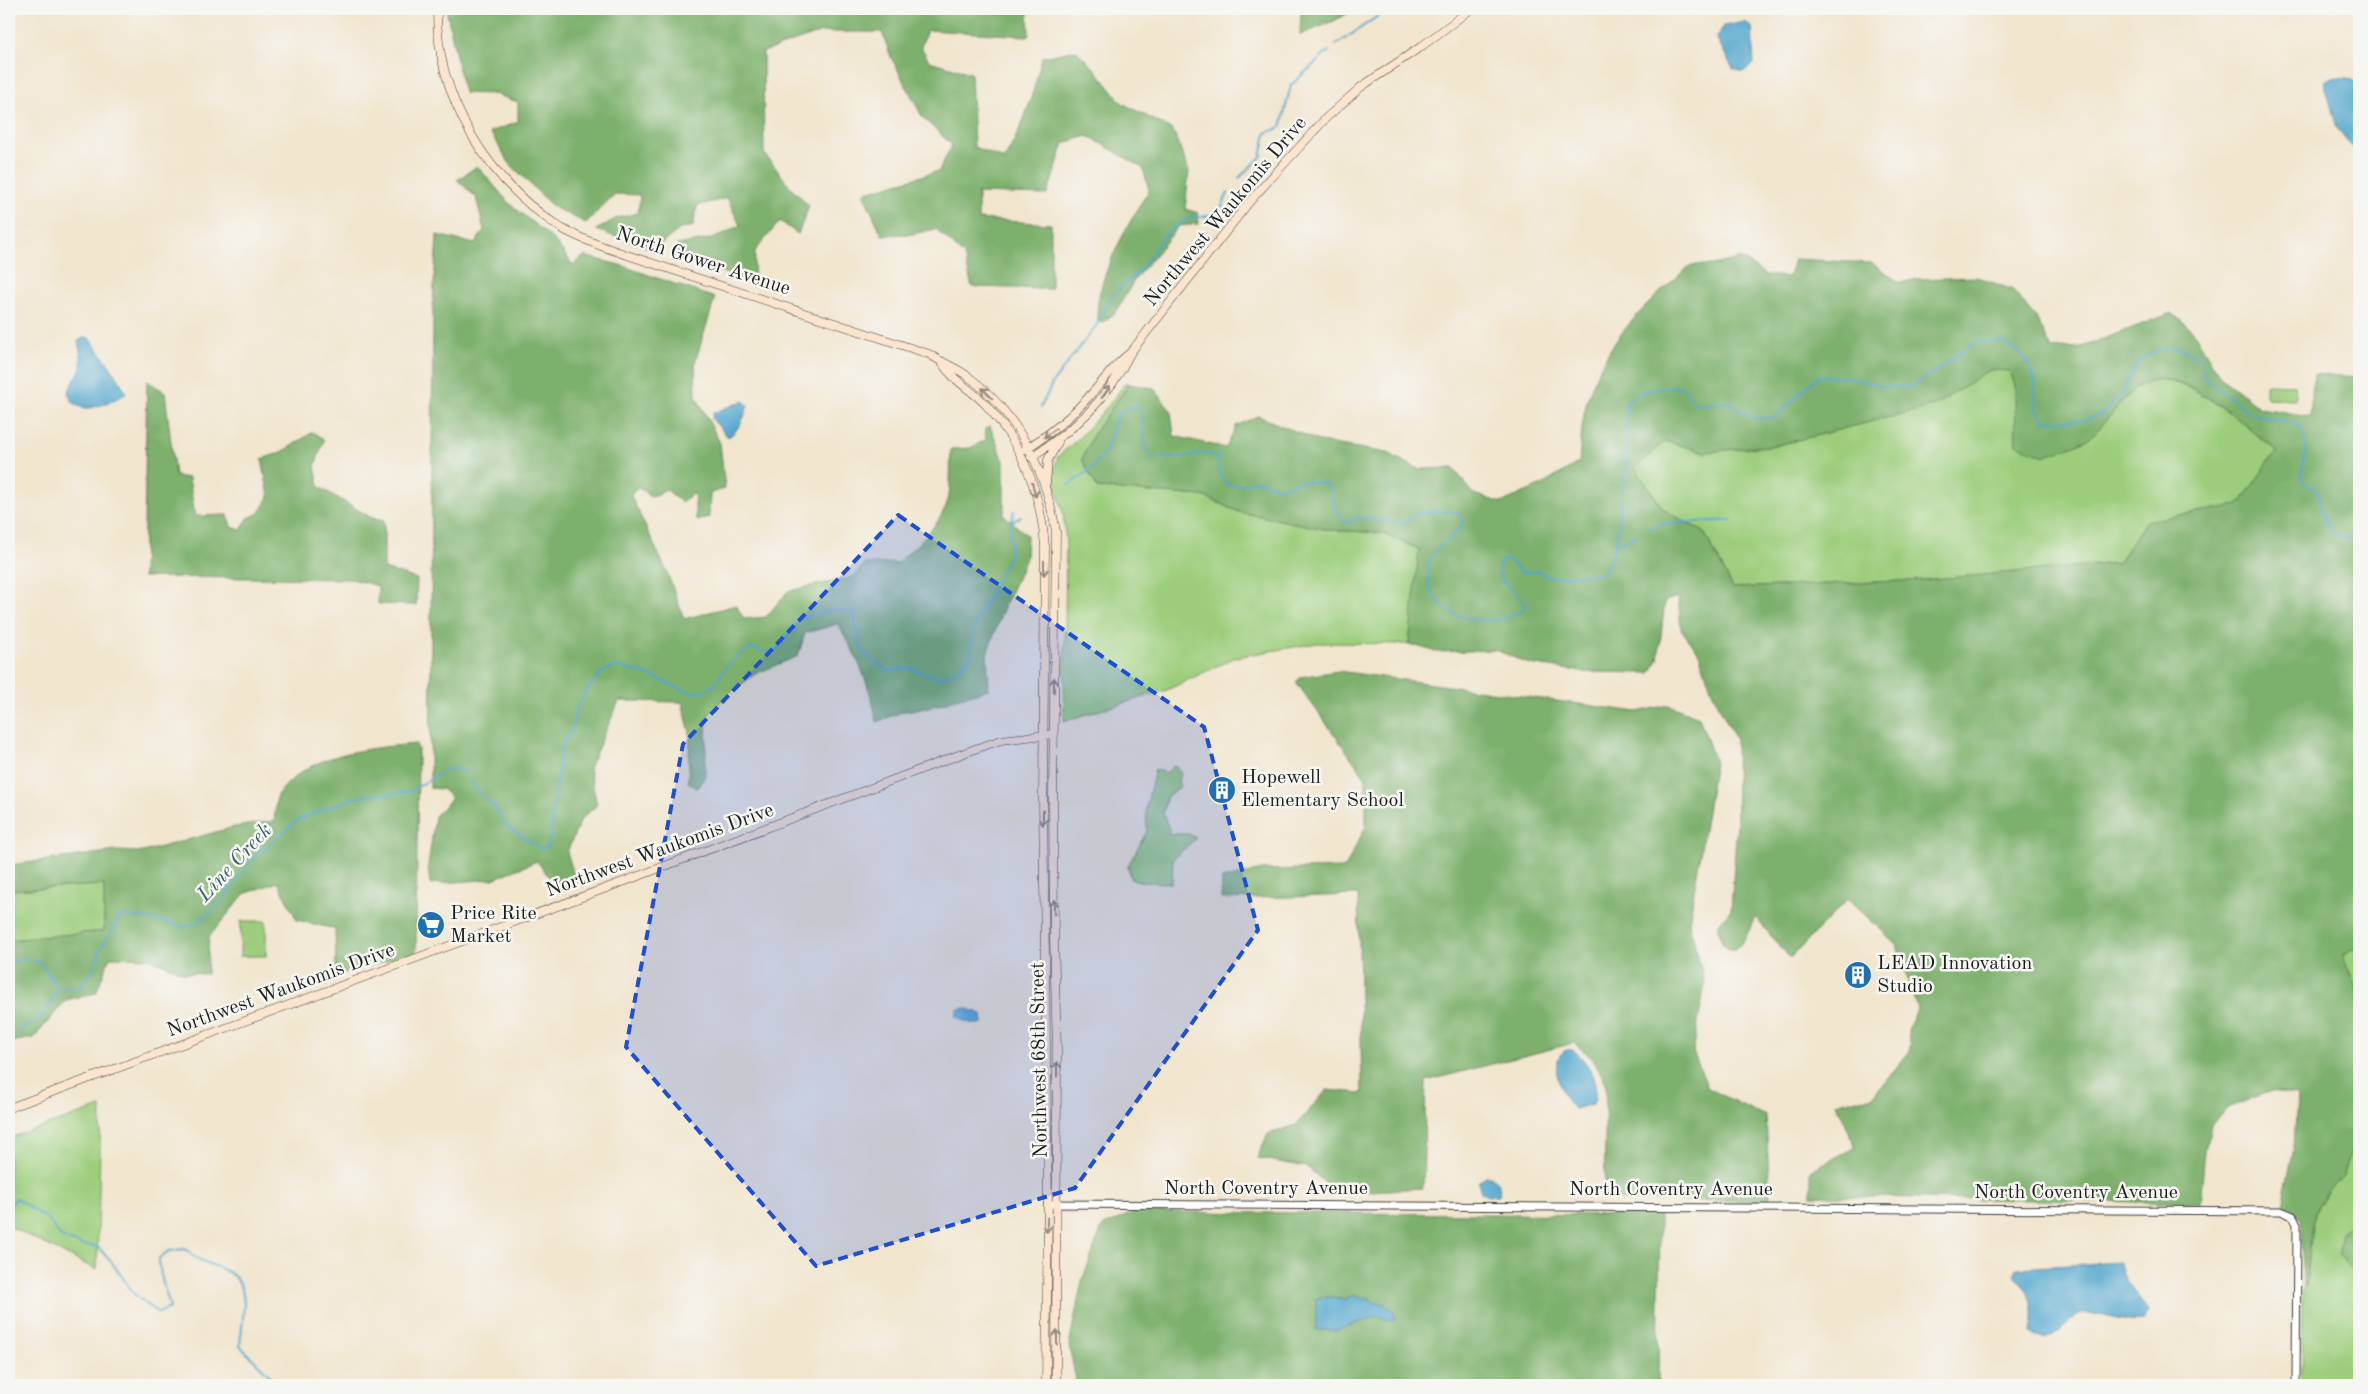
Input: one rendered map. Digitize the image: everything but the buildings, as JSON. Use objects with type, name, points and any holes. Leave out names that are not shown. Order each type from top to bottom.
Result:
[{"type":"main road","name":"North Gower Avenue","points":[[437,9],[440,53],[449,86],[480,150],[497,172],[528,204],[563,229],[586,240],[912,347],[959,370],[991,396],[1018,430],[1034,455],[1046,488],[1056,531],[1054,734]]},
{"type":"main road","name":"Northwest Waukomis Drive","points":[[1025,460],[1060,439],[1095,408],[1124,367],[1131,352],[1250,201],[1326,118],[1361,87],[1404,59],[1471,9]]},
{"type":"main road","name":"Northwest Waukomis Drive","points":[[1020,452],[1072,415],[1118,361],[1131,352]]},
{"type":"main road","name":"North Gower Avenue","points":[[942,363],[949,375],[985,404],[1002,424],[1025,460]]},
{"type":"main road","points":[[1046,488],[1048,460],[1060,439]]},
{"type":"main road","points":[[1025,460],[1042,519],[1045,546],[1043,734]]},
{"type":"main road","name":"Northwest 68th Street","points":[[1043,734],[1048,1204],[1046,1385]]},
{"type":"main road","name":"Northwest Waukomis Drive","points":[[9,1108],[628,880],[972,750],[1001,740],[1054,734]]},
{"type":"main road","name":"Northwest 68th Street","points":[[1054,734],[1053,799],[1058,1204],[1056,1385]]},
{"type":"main road","points":[[1043,798],[1053,799]]},
{"type":"street","name":"North Coventry Avenue","points":[[1048,1204],[2282,1211],[2292,1216],[2297,1224],[2296,1385]]},
{"type":"highlighted area","points":[[898,515],[1204,727],[1258,930],[1075,1188],[816,1266],[626,1047],[683,744]]},
{"type":"green space","points":[[446,9],[1028,9],[1029,36],[927,30],[921,47],[929,61],[971,73],[974,147],[1004,159],[1027,110],[1042,57],[1076,50],[1094,68],[1122,103],[1173,130],[1189,171],[1185,209],[1198,213],[1199,224],[1179,226],[1135,279],[1115,313],[1103,322],[1098,322],[1097,307],[1106,273],[1123,236],[1149,190],[1143,168],[1088,136],[1064,143],[1047,195],[978,193],[978,219],[1051,224],[1051,289],[972,287],[964,255],[936,229],[912,234],[882,235],[863,193],[939,171],[952,145],[923,118],[891,57],[882,32],[821,32],[763,52],[764,153],[788,184],[809,206],[798,234],[780,221],[755,251],[754,284],[678,255],[677,245],[715,238],[740,225],[727,198],[697,206],[693,226],[680,229],[653,250],[596,230],[617,218],[638,213],[640,195],[615,194],[586,223],[553,207],[510,164],[490,132],[518,122],[518,102],[494,94],[464,93]]},
{"type":"green space","points":[[1301,9],[1356,9],[1332,22],[1300,35]]},
{"type":"green space","points":[[477,166],[509,203],[555,241],[573,265],[584,256],[620,265],[715,298],[695,362],[696,396],[720,443],[725,489],[710,493],[709,517],[696,520],[694,493],[681,502],[667,490],[651,497],[639,488],[630,494],[667,572],[684,619],[736,605],[744,619],[766,617],[788,591],[853,577],[865,564],[897,563],[928,533],[946,506],[950,490],[951,449],[970,448],[986,440],[985,429],[990,426],[1004,461],[1004,515],[1027,535],[1026,558],[1002,612],[987,654],[989,689],[931,707],[904,711],[877,722],[862,671],[838,624],[805,633],[798,656],[755,674],[726,696],[707,718],[705,777],[697,788],[688,782],[690,732],[682,702],[619,701],[589,768],[597,805],[581,819],[567,852],[577,885],[558,889],[537,861],[493,879],[430,884],[428,866],[435,816],[452,798],[442,789],[430,788],[433,303],[437,235],[475,244],[484,230],[476,197],[457,180]]},
{"type":"green space","points":[[1741,258],[1766,275],[1789,277],[1794,259],[1872,263],[1900,283],[1917,279],[1977,277],[2013,290],[2036,318],[2052,349],[2082,347],[2172,313],[2193,331],[2220,377],[2260,408],[2310,416],[2314,374],[2359,377],[2359,945],[2343,956],[2359,995],[2359,1152],[2351,1152],[2343,1176],[2327,1192],[2317,1207],[2312,1225],[2306,1287],[2303,1283],[2302,1221],[2288,1206],[2282,1205],[2294,1148],[2297,1095],[2268,1092],[2228,1108],[2210,1125],[2205,1151],[2200,1203],[1811,1196],[1811,1170],[1856,1147],[1836,1103],[1872,1097],[1910,1051],[1908,1030],[1917,1009],[1897,945],[1848,899],[1790,958],[1755,917],[1746,936],[1737,947],[1728,948],[1722,941],[1719,924],[1731,909],[1737,823],[1736,740],[1712,692],[1699,653],[1681,629],[1678,597],[1665,601],[1658,660],[1650,673],[1584,672],[1529,664],[1496,650],[1437,652],[1409,644],[1419,549],[1381,533],[1330,530],[1239,512],[1203,496],[1097,488],[1082,459],[1094,433],[1129,384],[1154,388],[1171,411],[1174,436],[1226,448],[1236,426],[1258,416],[1321,442],[1388,453],[1418,469],[1453,468],[1474,494],[1501,503],[1544,484],[1579,462],[1583,421],[1588,397],[1596,376],[1617,339],[1658,294],[1691,265],[1714,265]],"holes":[[[1989,370],[2010,371],[2015,386],[2016,444],[2044,456],[2090,437],[2134,389],[2150,381],[2169,381],[2188,387],[2228,412],[2277,450],[2239,505],[2146,521],[2118,563],[1924,580],[1733,588],[1704,532],[1664,510],[1635,468],[1665,441],[1705,452],[1778,445],[1934,406]]]},
{"type":"green space","points":[[1989,370],[2010,370],[2015,386],[2016,444],[2089,437],[2135,388],[2159,378],[2196,390],[2236,417],[2257,436],[2277,450],[2239,505],[2146,521],[2118,563],[1924,580],[1733,588],[1704,532],[1664,510],[1634,467],[1666,441],[1705,452],[1778,445],[1933,406]]},
{"type":"green space","points":[[147,381],[165,392],[175,476],[189,478],[195,516],[228,515],[231,527],[241,530],[248,518],[259,513],[269,497],[262,459],[282,452],[313,432],[324,440],[315,466],[319,487],[372,518],[384,520],[384,569],[417,579],[416,605],[378,604],[378,586],[352,579],[143,577]]},
{"type":"green space","points":[[1126,382],[1129,384],[1082,459],[1097,488],[1203,496],[1239,512],[1330,530],[1381,533],[1420,550],[1409,644],[1317,643],[1236,657],[1167,690],[1064,721],[1066,542],[1063,513],[1053,475],[1058,456],[1077,440],[1109,405]]},
{"type":"green space","points":[[2266,384],[2295,385],[2295,399],[2266,398]]},
{"type":"green space","points":[[1338,671],[1637,712],[1669,705],[1699,717],[1715,762],[1689,923],[1705,983],[1693,1052],[1708,1088],[1766,1115],[1770,1201],[1604,1199],[1606,1083],[1592,1058],[1574,1043],[1426,1081],[1423,1188],[1337,1193],[1307,1167],[1257,1158],[1268,1134],[1296,1125],[1327,1090],[1362,1093],[1358,895],[1221,899],[1222,879],[1262,870],[1345,868],[1366,826],[1366,778],[1296,682],[1301,677]]},
{"type":"green space","points":[[416,744],[418,749],[416,953],[336,975],[335,929],[297,920],[278,882],[244,894],[209,937],[207,974],[184,973],[149,958],[110,957],[96,993],[66,1000],[34,1038],[9,1042],[9,940],[104,931],[104,885],[9,890],[9,865],[116,851],[143,852],[234,827],[274,821],[277,795],[296,776],[315,764],[357,751]]},
{"type":"green space","points":[[1173,766],[1178,767],[1181,775],[1178,780],[1180,787],[1167,796],[1163,813],[1169,834],[1188,834],[1196,838],[1173,859],[1172,883],[1142,882],[1130,878],[1128,866],[1147,831],[1146,808],[1155,769],[1166,773]]},
{"type":"green space","points":[[104,885],[104,931],[9,940],[9,890]]},
{"type":"green space","points":[[241,921],[266,921],[266,956],[240,956]]},
{"type":"green space","points":[[2359,945],[2359,995],[2343,956]]},
{"type":"green space","points":[[101,1107],[97,1270],[9,1226],[9,1138]]},
{"type":"green space","points":[[2351,1152],[2359,1152],[2359,1197],[2356,1199],[2353,1221],[2340,1235],[2354,1272],[2359,1274],[2359,1377],[2331,1380],[2318,1385],[2302,1385],[2303,1283],[2306,1286],[2312,1225],[2317,1207],[2327,1192],[2343,1176]]},
{"type":"green space","points":[[1134,1212],[1660,1215],[1658,1385],[1077,1385],[1069,1345],[1082,1281],[1102,1227]]},
{"type":"green space","points":[[2353,1221],[2359,1228],[2359,1274],[2354,1272],[2339,1255],[2340,1235]]},
{"type":"water","points":[[1745,22],[1752,27],[1754,64],[1743,72],[1733,69],[1716,37],[1724,26]]},
{"type":"water","points":[[2332,77],[2348,78],[2359,84],[2359,155],[2337,128],[2324,81]]},
{"type":"water","points":[[83,338],[89,338],[93,342],[116,375],[126,394],[94,407],[85,408],[78,406],[72,401],[68,392],[81,368],[78,341]]},
{"type":"water","points":[[743,401],[748,405],[741,424],[728,437],[712,419],[713,413]]},
{"type":"water","points":[[966,1008],[982,1014],[983,1022],[980,1024],[970,1023],[956,1016],[958,1009]]},
{"type":"water","points":[[1566,1050],[1573,1050],[1579,1055],[1592,1074],[1596,1089],[1593,1104],[1574,1109],[1561,1088],[1558,1079],[1557,1062],[1560,1055]]},
{"type":"water","points":[[1486,1176],[1491,1176],[1497,1182],[1500,1189],[1499,1195],[1488,1196],[1481,1192],[1478,1182]]},
{"type":"water","points":[[2120,1262],[2125,1279],[2148,1312],[2143,1321],[2127,1321],[2096,1314],[2080,1313],[2050,1338],[2037,1338],[2031,1332],[2032,1301],[2025,1288],[2014,1275],[2017,1268]]},
{"type":"water","points":[[1353,1295],[1360,1298],[1368,1297],[1375,1303],[1382,1303],[1394,1311],[1395,1319],[1388,1320],[1378,1316],[1336,1330],[1316,1330],[1316,1298],[1333,1297],[1343,1300]]},
{"type":"waterway","points":[[1336,45],[1388,9]]},
{"type":"waterway","points":[[1239,178],[1261,157],[1266,133],[1281,127],[1291,85],[1329,51]]},
{"type":"waterway","points":[[1041,407],[1053,382],[1096,326],[1114,295],[1142,268],[1165,235],[1189,218],[1218,215],[1228,193]]},
{"type":"waterway","name":"Line Creek","points":[[1622,493],[1627,458],[1626,403],[1638,394],[1652,390],[1682,386],[1694,403],[1707,405],[1728,402],[1743,413],[1757,419],[1774,418],[1818,376],[1849,377],[1886,387],[1912,387],[1976,342],[2004,342],[2021,354],[2031,368],[2035,384],[2036,408],[2045,421],[2087,420],[2102,413],[2121,396],[2138,361],[2161,349],[2180,348],[2201,358],[2204,378],[2252,414],[2299,425],[2306,442],[2302,468],[2303,482],[2318,491],[2324,518],[2332,532],[2339,536],[2359,538]]},
{"type":"waterway","name":"Line Creek","points":[[1069,485],[1099,461],[1109,443],[1118,415],[1129,408],[1137,407],[1142,411],[1145,448],[1152,457],[1175,458],[1206,453],[1218,457],[1219,473],[1228,485],[1241,485],[1258,480],[1280,488],[1300,481],[1322,483],[1331,488],[1337,512],[1348,523],[1358,518],[1405,523],[1424,513],[1436,511],[1457,512],[1463,521],[1456,533],[1433,554],[1428,572],[1429,586],[1435,598],[1444,608],[1456,615],[1483,621],[1497,620],[1510,616],[1521,611],[1526,606],[1502,580],[1499,574],[1502,560],[1509,560],[1522,573],[1536,571],[1551,577],[1602,574],[1608,566],[1615,548],[1621,500]]},
{"type":"waterway","name":"Line Creek","points":[[470,780],[479,793],[494,806],[506,826],[541,849],[547,847],[550,837],[561,746],[572,730],[576,710],[586,691],[601,673],[616,666],[649,675],[688,692],[701,692],[713,686],[732,659],[750,648],[768,652],[777,650],[792,626],[811,615],[829,611],[852,612],[861,647],[870,658],[889,671],[908,668],[939,678],[959,670],[970,657],[976,622],[1010,554],[1010,530],[1014,511]]},
{"type":"waterway","name":"Line Creek","points":[[1011,523],[1021,516]]},
{"type":"waterway","points":[[1649,529],[1661,524],[1732,520]]},
{"type":"waterway","points":[[1616,544],[1637,535]]},
{"type":"waterway","name":"Line Creek","points":[[9,963],[26,958],[41,963],[58,989],[79,988],[93,970],[101,948],[121,915],[167,922],[182,927],[196,924],[220,903],[253,859],[299,819],[357,797],[409,792],[446,770],[457,768],[468,775]]},
{"type":"waterway","points":[[9,1033],[28,1026],[40,1018],[58,989]]},
{"type":"waterway","points":[[9,1215],[11,1205],[16,1198],[47,1219],[62,1238],[82,1245],[98,1247],[113,1264],[134,1294],[158,1313],[170,1308],[159,1265],[159,1258],[169,1251],[185,1249],[201,1260],[226,1271],[235,1277],[243,1294],[244,1305],[240,1346],[279,1385]]},
{"type":"place","name":"Hopewell Elementary School","points":[[1222,790]]},
{"type":"place","name":"Price Rite Market","points":[[431,925]]},
{"type":"place","name":"LEAD Innovation Studio","points":[[1858,975]]}]
